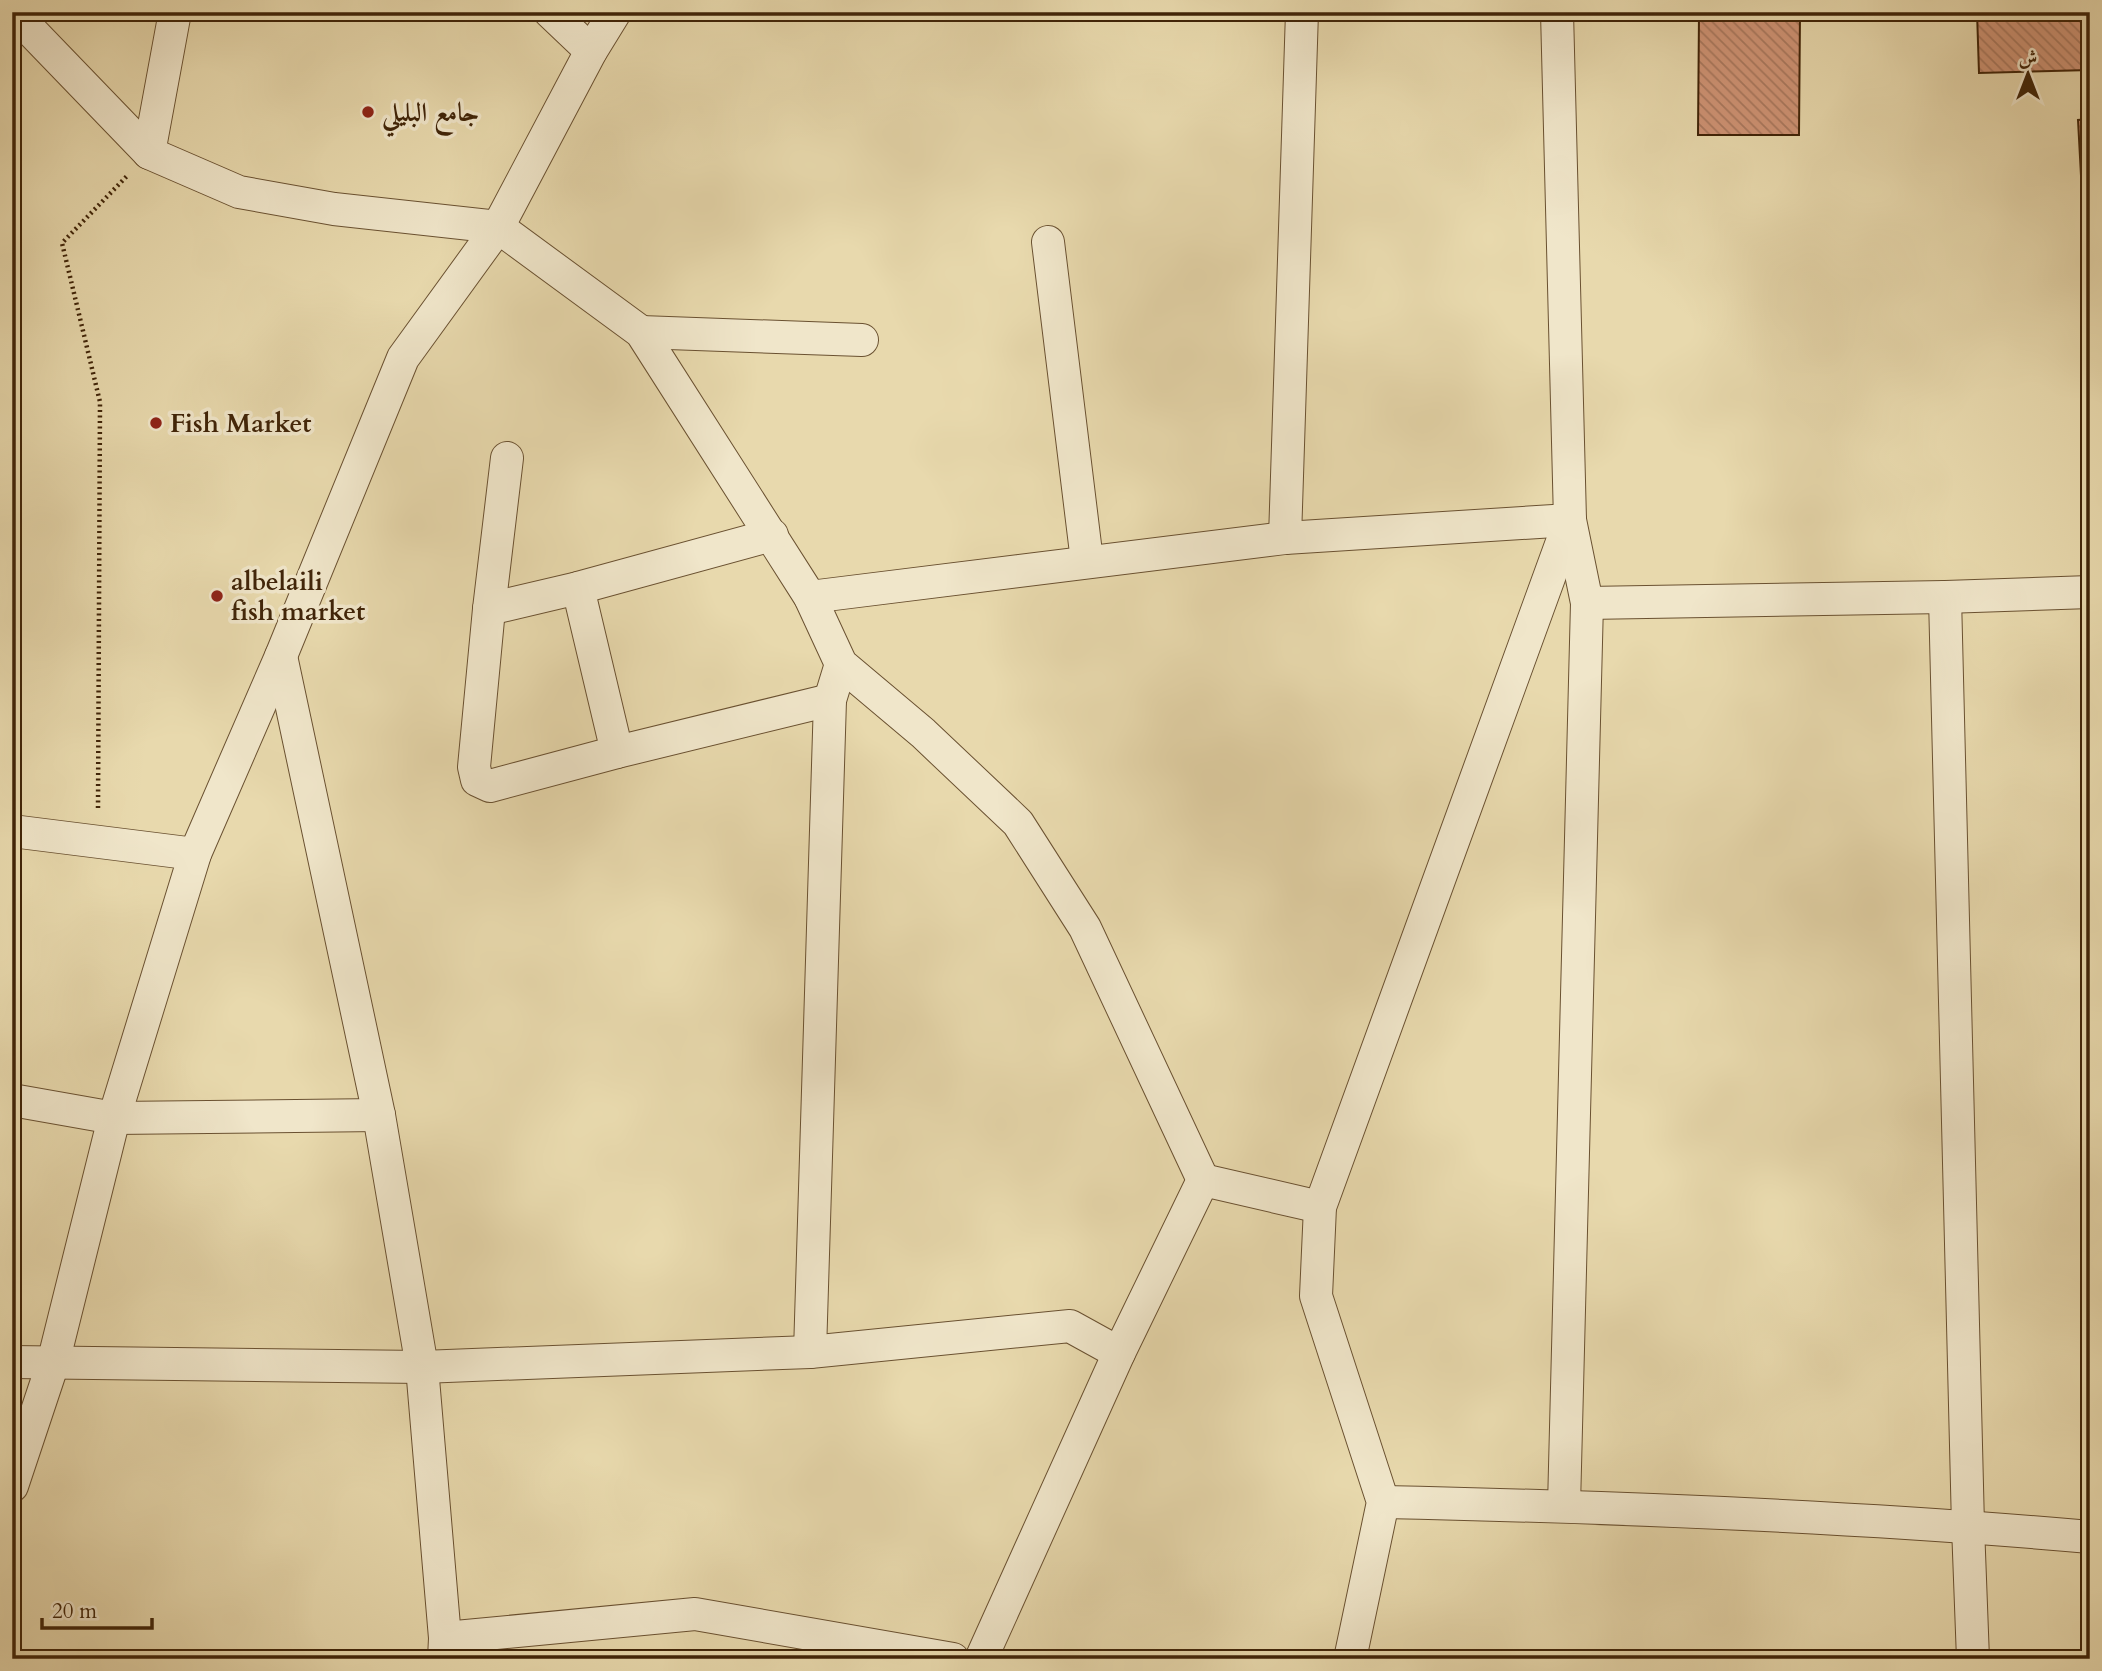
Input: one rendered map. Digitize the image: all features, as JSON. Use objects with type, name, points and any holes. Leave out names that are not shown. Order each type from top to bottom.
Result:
[{"type":"street","points":[[13,12],[149,153],[239,192],[334,209],[498,227],[641,332],[810,597],[841,664],[923,733],[1018,823],[1085,928],[1203,1180]]},
{"type":"street","points":[[149,153],[175,12]]},
{"type":"street","points":[[550,12],[591,51]]},
{"type":"street","points":[[12,1486],[53,1363],[114,1118],[195,854],[281,656],[403,358],[498,227],[591,51],[615,12]]},
{"type":"street","points":[[1285,538],[1302,12]]},
{"type":"street","points":[[1557,12],[1570,520],[1587,603],[1564,1506]]},
{"type":"street","points":[[1048,242],[1087,561]]},
{"type":"street","points":[[641,332],[862,340]]},
{"type":"street","points":[[506,458],[474,767],[477,780],[490,786],[830,700]]},
{"type":"street","points":[[810,597],[1285,538],[1570,520]]},
{"type":"street","points":[[1350,1659],[1383,1502],[1316,1296],[1320,1207],[1570,520]]},
{"type":"street","points":[[489,609],[772,535]]},
{"type":"street","points":[[578,587],[617,752]]},
{"type":"street","points":[[1587,603],[2090,592]]},
{"type":"street","points":[[1945,597],[1973,1659]]},
{"type":"street","points":[[281,656],[379,1115],[422,1367],[445,1648],[695,1614],[953,1659]]},
{"type":"street","points":[[810,1352],[830,700],[841,664]]},
{"type":"street","points":[[12,831],[195,854]]},
{"type":"street","points":[[12,1100],[114,1118],[379,1115]]},
{"type":"street","points":[[1203,1180],[1320,1207]]},
{"type":"street","points":[[981,1659],[1118,1353],[1203,1180]]},
{"type":"street","points":[[12,1362],[422,1367],[810,1352],[1070,1325],[1118,1353]]},
{"type":"street","points":[[1383,1502],[1564,1506],[1968,1526],[2090,1537]]},
{"type":"path","points":[[98,842],[100,402],[62,243],[149,153]]},
{"type":"building","points":[[1652,12],[1800,12],[1799,135],[1698,135],[1699,14]]},
{"type":"building","points":[[1977,12],[2090,12],[2090,70],[1979,73]]},
{"type":"building","points":[[2090,119],[2090,194],[2082,194],[2078,120]]},
{"type":"place","name":"جامع البليلي","points":[[368,112]]},
{"type":"place","name":"Fish Market","points":[[156,423]]},
{"type":"place","name":"albelaili fish market","points":[[217,596]]}]
